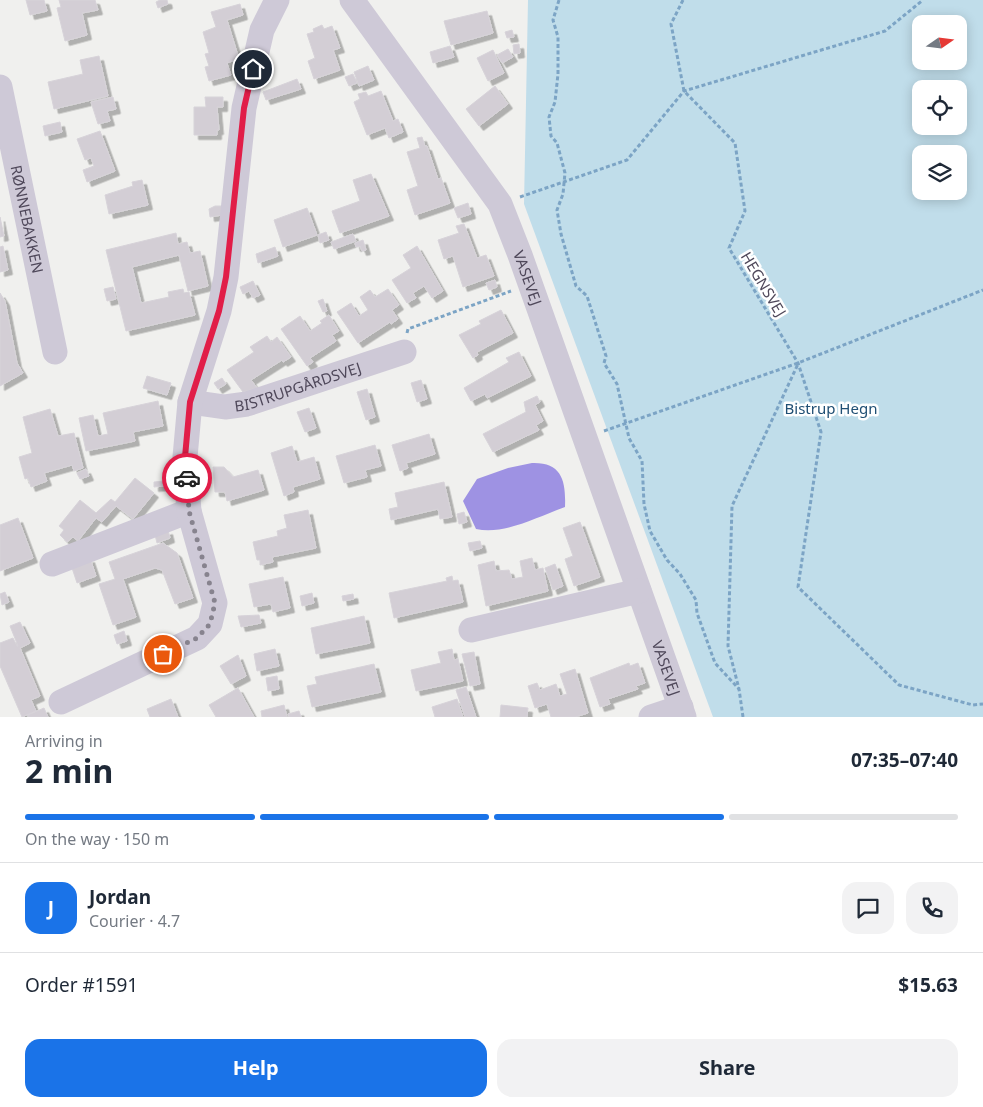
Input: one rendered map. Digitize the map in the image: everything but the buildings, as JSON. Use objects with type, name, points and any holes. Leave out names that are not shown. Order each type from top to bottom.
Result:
[{"type":"street","points":[[61,702],[197,638],[210,624],[215,603],[189,511],[185,457],[190,402],[219,311],[226,277],[244,108],[262,30],[277,0]]},
{"type":"street","name":"VASEVEJ","points":[[352,0],[500,204],[530,283],[682,712]]},
{"type":"street","name":"RØNNEBAKKEN","points":[[0,87],[55,352]]},
{"type":"street","name":"BISTRUPGÅRDSVEJ","points":[[190,402],[225,407],[247,404],[404,352]]},
{"type":"street","points":[[52,564],[189,511]]},
{"type":"street","points":[[471,630],[639,591]]},
{"type":"street","points":[[651,717],[682,712]]},
{"type":"path","points":[[560,0],[553,20],[558,37],[558,74],[555,102],[549,117],[551,136],[559,151],[565,173],[564,194],[557,210],[565,249],[576,286],[588,296],[606,356],[604,363],[616,384],[627,423],[629,438],[642,461],[644,504],[650,531],[666,560],[680,574],[696,600],[696,613],[715,663],[739,689]]},
{"type":"path","points":[[683,0],[671,24],[684,91]]},
{"type":"path","points":[[500,204],[627,160],[684,91],[886,31],[923,0]]},
{"type":"path","name":"HEGNSVEJ","points":[[684,91],[735,143],[745,211],[729,248],[798,363]]},
{"type":"path","points":[[404,352],[408,329],[530,283]]},
{"type":"path","points":[[627,423],[798,363],[983,290]]},
{"type":"path","points":[[743,717],[739,689],[728,646],[732,506],[798,363]]},
{"type":"path","points":[[798,363],[821,432],[798,587],[899,685],[973,705],[983,704]]},
{"type":"green space","name":"Bistrup Hegn","points":[[528,0],[983,0],[983,717],[713,717],[524,204]]},
{"type":"shaded area","points":[[532,463],[550,466],[560,475],[563,481],[565,507],[532,520],[498,530],[476,529],[463,501],[477,479],[508,468]]},
{"type":"way so far","points":[[163,654],[197,638],[210,624],[215,603],[189,511],[187,478]]},
{"type":"route","points":[[187,478],[185,457],[190,402],[219,311],[226,277],[244,108],[253,69]]}]
